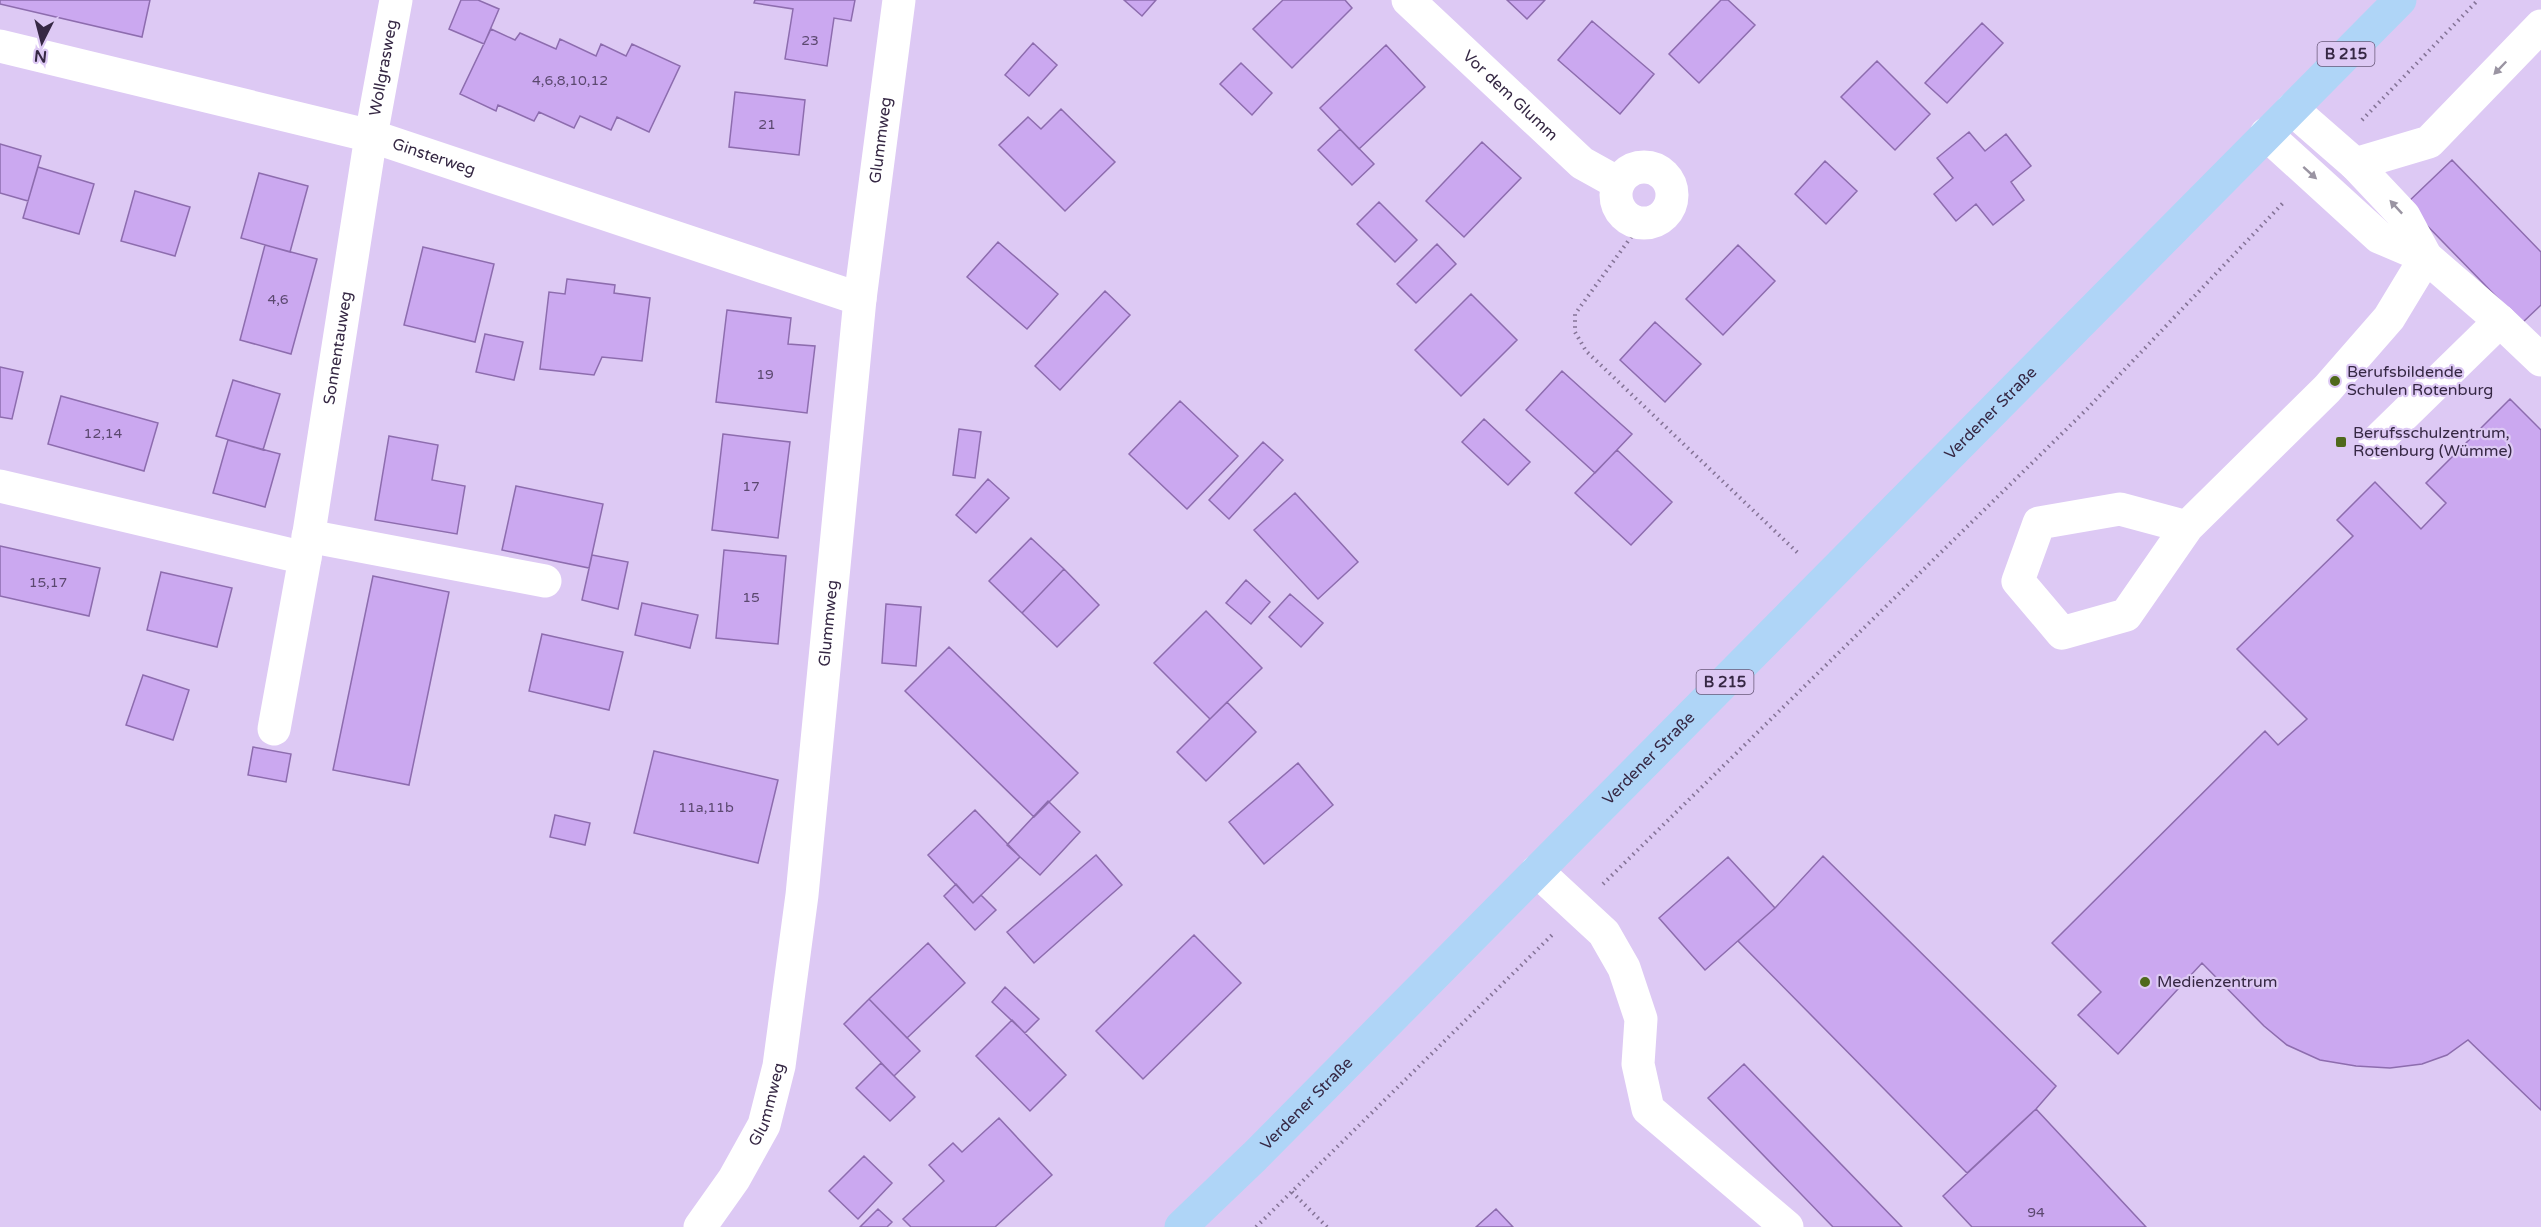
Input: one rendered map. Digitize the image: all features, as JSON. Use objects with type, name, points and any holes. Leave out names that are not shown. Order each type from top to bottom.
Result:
[{"type":"main road","name":"Verdener Straße","points":[[1180,1227],[1256,1156],[2400,0]]},
{"type":"street","name":"Wollgrasweg","points":[[371,136],[396,0]]},
{"type":"street","name":"Glummweg","points":[[700,1227],[734,1179],[764,1125],[779,1066],[802,895],[860,299],[899,0]]},
{"type":"street","name":"Vor dem Glumm","points":[[1408,0],[1582,163],[1618,183]]},
{"type":"street","points":[[2345,156],[2429,142],[2541,26]]},
{"type":"street","name":"Ginsterweg","points":[[0,46],[371,136],[860,299]]},
{"type":"street","points":[[2292,109],[2345,156],[2404,216],[2426,257]]},
{"type":"street","points":[[2266,134],[2379,237],[2426,257],[2541,360]]},
{"type":"street","name":"Sonnentauweg","points":[[274,729],[307,547],[371,136]]},
{"type":"street","points":[[1641,167],[1660,171],[1666,178],[1672,196],[1671,205],[1659,218],[1642,222],[1625,215],[1617,200],[1618,183],[1624,174],[1641,167]]},
{"type":"street","points":[[2187,527],[2120,509],[2039,523],[2018,581],[2062,633],[2126,615],[2187,527],[2327,389],[2389,318],[2426,257]]},
{"type":"street","points":[[2375,443],[2500,321]]},
{"type":"street","points":[[0,486],[307,547],[545,580]]},
{"type":"street","points":[[1537,872],[1604,933],[1624,968],[1641,1019],[1638,1064],[1648,1109],[1786,1227]]},
{"type":"path","points":[[2345,156],[2478,0]]},
{"type":"path","points":[[1256,1227],[2087,409],[2310,174]]},
{"type":"path","points":[[1642,222],[1575,314],[1575,332],[1586,351],[1826,580]]},
{"type":"path","points":[[1292,1192],[1327,1227]]},
{"type":"building","points":[[0,0],[150,0],[142,37],[0,4]]},
{"type":"building","points":[[461,0],[478,0],[499,9],[484,44],[449,29]]},
{"type":"building","points":[[755,0],[855,0],[851,21],[834,18],[827,66],[785,59],[793,9],[754,3]]},
{"type":"building","points":[[1124,0],[1156,0],[1142,16]]},
{"type":"building","points":[[1283,0],[1345,0],[1352,8],[1292,68],[1253,29]]},
{"type":"building","points":[[1507,0],[1545,0],[1527,19]]},
{"type":"building","points":[[1721,0],[1728,0],[1755,25],[1699,83],[1669,54]]},
{"type":"building","points":[[1592,21],[1654,74],[1620,114],[1558,60]]},
{"type":"building","points":[[1982,23],[2003,43],[1947,103],[1925,83]]},
{"type":"building","points":[[491,29],[515,40],[520,33],[556,49],[560,39],[596,56],[601,44],[626,56],[632,44],[680,66],[649,132],[617,117],[611,130],[580,116],[574,128],[539,112],[534,121],[498,105],[496,111],[460,94]]},
{"type":"building","points":[[1033,43],[1057,65],[1029,96],[1005,75]]},
{"type":"building","points":[[1386,45],[1425,87],[1359,149],[1320,108]]},
{"type":"building","points":[[1877,61],[1930,114],[1895,150],[1841,97]]},
{"type":"building","points":[[1241,63],[1272,93],[1252,115],[1220,84]]},
{"type":"building","points":[[735,92],[805,100],[799,155],[729,147]]},
{"type":"building","points":[[1061,109],[1115,162],[1065,211],[999,145],[1028,117],[1041,129]]},
{"type":"building","points":[[1340,129],[1374,164],[1352,185],[1318,150]]},
{"type":"building","points":[[1969,132],[1985,151],[2006,134],[2031,166],[2011,182],[2024,200],[1993,225],[1976,204],[1956,221],[1934,194],[1953,178],[1937,158]]},
{"type":"building","points":[[1482,142],[1521,178],[1464,237],[1426,201]]},
{"type":"building","points":[[0,144],[41,156],[28,201],[0,193]]},
{"type":"building","points":[[2452,160],[2541,252],[2541,305],[2522,323],[2406,204]]},
{"type":"building","points":[[1825,161],[1857,191],[1826,224],[1795,194]]},
{"type":"building","points":[[38,167],[94,184],[79,234],[23,218]]},
{"type":"building","points":[[259,173],[308,186],[290,252],[241,238]]},
{"type":"building","points":[[135,191],[190,207],[175,256],[121,241]]},
{"type":"building","points":[[1379,202],[1417,240],[1395,262],[1357,224]]},
{"type":"building","points":[[998,242],[1058,294],[1027,329],[967,277]]},
{"type":"building","points":[[1437,244],[1456,264],[1416,303],[1397,284]]},
{"type":"building","points":[[265,245],[317,259],[291,354],[240,340]]},
{"type":"building","points":[[1738,245],[1775,281],[1723,335],[1686,299]]},
{"type":"building","points":[[423,247],[494,264],[475,342],[404,325]]},
{"type":"building","points":[[567,279],[615,285],[614,293],[650,298],[642,361],[602,357],[594,375],[540,369],[549,292],[565,294]]},
{"type":"building","points":[[1105,291],[1130,315],[1060,390],[1035,366]]},
{"type":"building","points":[[1471,294],[1517,340],[1461,396],[1415,350]]},
{"type":"building","points":[[727,310],[791,318],[788,344],[815,346],[807,413],[716,402]]},
{"type":"building","points":[[1655,322],[1701,364],[1665,402],[1620,360]]},
{"type":"building","points":[[485,334],[523,342],[514,380],[476,372]]},
{"type":"building","points":[[0,367],[23,372],[12,419],[0,417]]},
{"type":"building","points":[[1562,371],[1632,434],[1595,473],[1526,410]]},
{"type":"building","points":[[233,380],[280,394],[263,450],[216,436]]},
{"type":"building","points":[[61,396],[158,423],[144,471],[48,444]]},
{"type":"building","points":[[2510,399],[2541,430],[2541,1110],[2468,1040],[2447,1055],[2422,1064],[2390,1068],[2356,1066],[2320,1060],[2287,1045],[2264,1026],[2202,963],[2118,1054],[2078,1015],[2101,992],[2052,943],[2265,731],[2278,745],[2307,719],[2237,649],[2353,536],[2337,520],[2375,482],[2421,529],[2446,503],[2426,483]]},
{"type":"building","points":[[1180,401],[1238,456],[1187,509],[1129,454]]},
{"type":"building","points":[[1484,419],[1530,462],[1508,485],[1462,442]]},
{"type":"building","points":[[959,429],[981,432],[975,478],[953,475]]},
{"type":"building","points":[[723,434],[790,442],[778,538],[712,530]]},
{"type":"building","points":[[389,436],[438,445],[432,480],[465,486],[457,534],[375,520]]},
{"type":"building","points":[[228,440],[280,454],[265,507],[213,493]]},
{"type":"building","points":[[1263,442],[1283,460],[1229,519],[1209,500]]},
{"type":"building","points":[[1617,450],[1672,502],[1631,545],[1575,493]]},
{"type":"building","points":[[988,479],[1009,498],[976,533],[956,515]]},
{"type":"building","points":[[516,486],[603,504],[589,568],[502,550]]},
{"type":"building","points":[[1295,493],[1358,562],[1318,599],[1254,530]]},
{"type":"building","points":[[1031,538],[1064,569],[1022,613],[989,581]]},
{"type":"building","points":[[0,546],[100,568],[89,616],[0,596]]},
{"type":"building","points":[[724,550],[786,556],[778,644],[716,638]]},
{"type":"building","points":[[592,555],[628,562],[618,609],[582,600]]},
{"type":"building","points":[[1064,569],[1099,605],[1057,647],[1022,613]]},
{"type":"building","points":[[161,572],[232,588],[217,647],[147,630]]},
{"type":"building","points":[[373,576],[449,592],[409,785],[333,770]]},
{"type":"building","points":[[1246,580],[1270,602],[1251,624],[1226,603]]},
{"type":"building","points":[[1290,594],[1323,623],[1301,647],[1269,617]]},
{"type":"building","points":[[642,603],[698,615],[690,648],[635,635]]},
{"type":"building","points":[[886,604],[921,607],[916,666],[882,663]]},
{"type":"building","points":[[1206,611],[1262,668],[1210,719],[1154,663]]},
{"type":"building","points":[[542,634],[623,652],[609,710],[529,691]]},
{"type":"building","points":[[949,647],[1078,773],[1034,817],[905,691]]},
{"type":"building","points":[[143,675],[189,690],[173,740],[126,725]]},
{"type":"building","points":[[1227,702],[1256,732],[1206,781],[1177,752]]},
{"type":"building","points":[[253,747],[291,754],[286,782],[248,775]]},
{"type":"building","points":[[654,751],[778,780],[758,863],[634,833]]},
{"type":"building","points":[[1298,763],[1333,805],[1264,864],[1229,822]]},
{"type":"building","points":[[1048,801],[1080,832],[1040,875],[1007,845]]},
{"type":"building","points":[[975,810],[1020,857],[973,903],[928,855]]},
{"type":"building","points":[[555,815],[590,823],[585,845],[550,837]]},
{"type":"building","points":[[1096,855],[1122,885],[1034,963],[1007,932]]},
{"type":"building","points":[[1823,856],[2056,1086],[2036,1109],[1967,1173],[1738,941],[1775,908]]},
{"type":"building","points":[[1728,857],[1775,908],[1705,970],[1659,918]]},
{"type":"building","points":[[956,884],[973,903],[981,895],[996,910],[975,930],[944,896]]},
{"type":"building","points":[[1194,935],[1241,983],[1143,1079],[1096,1031]]},
{"type":"building","points":[[928,943],[965,983],[907,1038],[869,999]]},
{"type":"building","points":[[1005,987],[1039,1019],[1025,1033],[992,1002]]},
{"type":"building","points":[[869,999],[920,1051],[894,1076],[844,1024]]},
{"type":"building","points":[[1012,1020],[1066,1075],[1030,1111],[976,1056]]},
{"type":"building","points":[[881,1063],[915,1097],[890,1121],[856,1088]]},
{"type":"building","points":[[1744,1064],[1902,1227],[1833,1227],[1708,1098]]},
{"type":"building","points":[[2036,1109],[2146,1227],[1972,1227],[1943,1196]]},
{"type":"building","points":[[999,1118],[1052,1175],[995,1227],[911,1227],[903,1219],[944,1181],[929,1165],[953,1143],[962,1152]]},
{"type":"building","points":[[864,1156],[892,1183],[858,1219],[829,1191]]},
{"type":"building","points":[[878,1209],[892,1222],[887,1227],[860,1227]]},
{"type":"building","points":[[1496,1209],[1513,1227],[1476,1227]]},
{"type":"place","name":"Berufsbildende Schulen Rotenburg","points":[[2335,381]]},
{"type":"place","name":"Berufsschulzentrum, Rotenburg (Wümme)","points":[[2341,442]]},
{"type":"place","name":"Medienzentrum","points":[[2145,982]]}]
